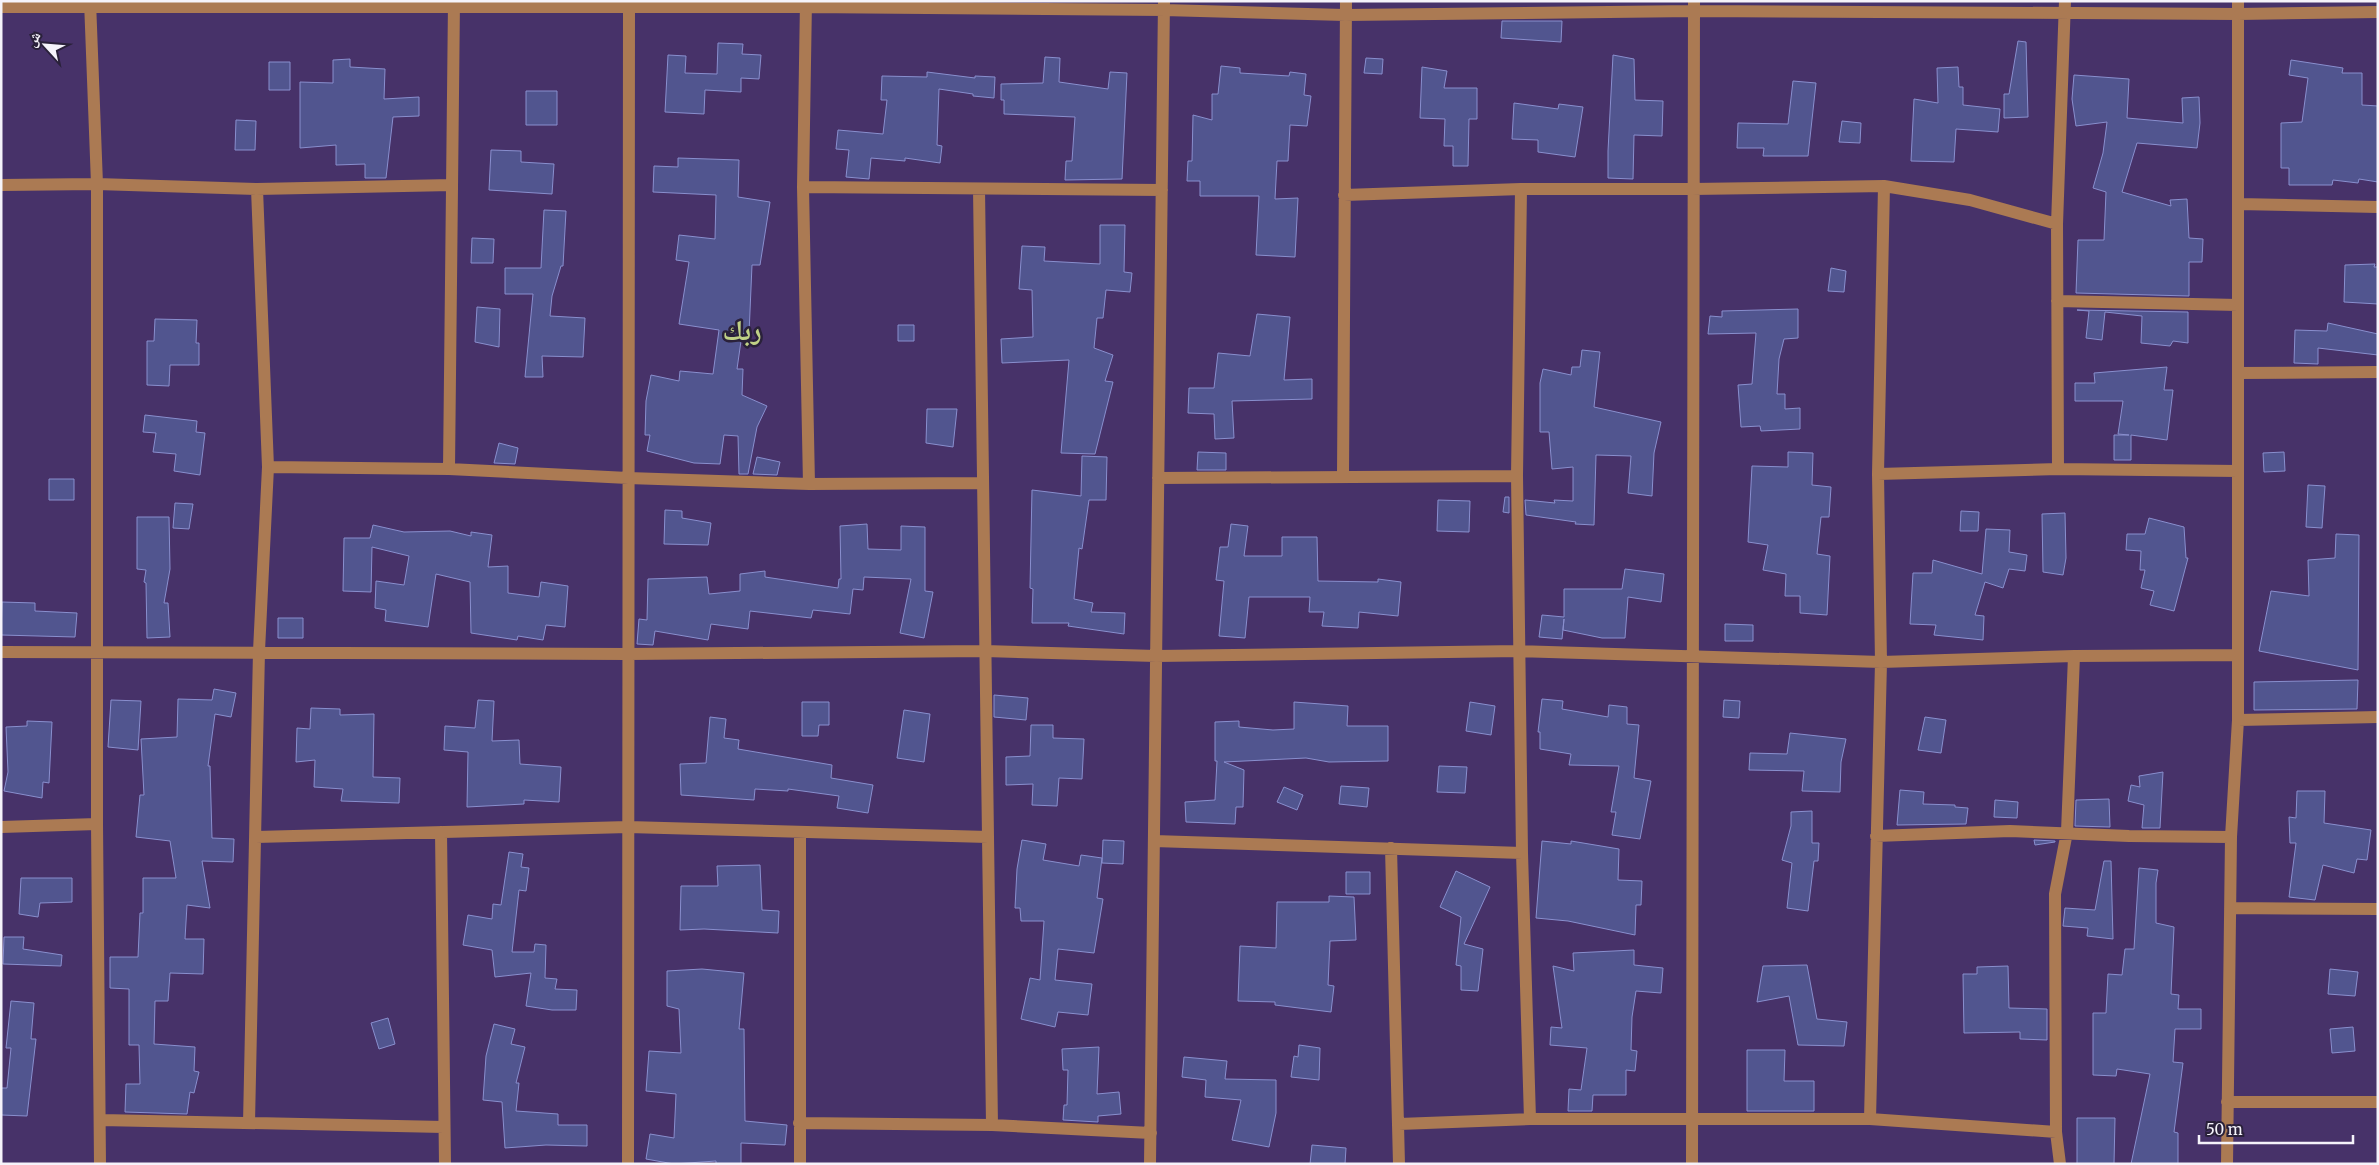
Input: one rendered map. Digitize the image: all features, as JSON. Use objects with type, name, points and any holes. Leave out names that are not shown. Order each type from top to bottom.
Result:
[{"type":"street","points":[[1343,476],[1346,1]]},
{"type":"street","points":[[2227,1164],[2231,837],[2238,720],[2238,1]]},
{"type":"street","points":[[1,7],[90,4],[1164,6],[1346,15],[1694,6],[2065,7],[2238,14],[2378,12]]},
{"type":"street","points":[[90,4],[97,184],[97,824],[100,1164]]},
{"type":"street","points":[[449,469],[454,4]]},
{"type":"street","points":[[628,1164],[629,4]]},
{"type":"street","points":[[806,4],[803,187],[809,484]]},
{"type":"street","points":[[1150,1164],[1164,6]]},
{"type":"street","points":[[1692,1164],[1694,6]]},
{"type":"street","points":[[2058,469],[2057,224],[2065,7]]},
{"type":"street","points":[[1,185],[97,184],[257,188],[452,185]]},
{"type":"street","points":[[1344,195],[1521,189],[1884,186],[1970,200],[2057,224]]},
{"type":"street","points":[[1870,1119],[1881,662],[1878,474],[1884,186]]},
{"type":"street","points":[[803,187],[1162,190]]},
{"type":"street","points":[[249,1123],[259,651],[268,466],[257,188]]},
{"type":"street","points":[[979,189],[992,1125]]},
{"type":"street","points":[[1521,189],[1517,476],[1522,853],[1530,1119]]},
{"type":"street","points":[[2238,204],[2378,207]]},
{"type":"street","points":[[2057,302],[2238,305]]},
{"type":"street","points":[[2238,373],[2378,372]]},
{"type":"street","points":[[268,466],[449,469],[628,478],[809,484],[983,483]]},
{"type":"street","points":[[1878,474],[2058,469],[2238,471]]},
{"type":"street","points":[[1158,478],[1517,476]]},
{"type":"street","points":[[1,652],[259,651],[628,654],[985,651],[1156,656],[1519,651],[1881,662],[2074,656],[2238,655]]},
{"type":"street","points":[[2060,1164],[2056,1132],[2055,894],[2067,832],[2074,656]]},
{"type":"street","points":[[2238,720],[2378,717]]},
{"type":"street","points":[[1,827],[97,824]]},
{"type":"street","points":[[256,837],[628,827],[988,837]]},
{"type":"street","points":[[1876,836],[2010,831],[2129,836],[2231,837]]},
{"type":"street","points":[[441,832],[445,1164]]},
{"type":"street","points":[[800,833],[800,1164]]},
{"type":"street","points":[[1154,841],[1522,853]]},
{"type":"street","points":[[1391,848],[1399,1164]]},
{"type":"street","points":[[2230,908],[2378,909]]},
{"type":"street","points":[[2227,1102],[2378,1102]]},
{"type":"street","points":[[1399,1124],[1530,1119],[1692,1117],[1870,1119],[2056,1132]]},
{"type":"street","points":[[101,1120],[444,1127]]},
{"type":"street","points":[[799,1123],[992,1125],[1151,1133]]},
{"type":"building","points":[[1502,21],[1562,21],[1561,42],[1501,38]]},
{"type":"building","points":[[2018,41],[2026,42],[2028,117],[2004,118],[2004,94],[2009,94]]},
{"type":"building","points":[[718,43],[743,44],[742,54],[761,55],[759,79],[741,78],[741,92],[705,90],[704,114],[665,112],[668,55],[686,56],[685,73],[717,74]]},
{"type":"building","points":[[1613,55],[1634,59],[1635,100],[1663,101],[1662,136],[1634,135],[1633,179],[1608,178]]},
{"type":"building","points":[[1045,57],[1060,58],[1059,82],[1108,89],[1110,72],[1127,73],[1122,179],[1065,180],[1066,161],[1072,161],[1075,117],[1004,114],[1004,100],[1001,100],[1001,84],[1043,83]]},
{"type":"building","points":[[1366,58],[1383,59],[1382,74],[1364,73]]},
{"type":"building","points":[[350,59],[350,67],[385,69],[384,99],[419,97],[419,116],[393,117],[386,178],[365,178],[365,164],[336,165],[336,145],[300,148],[300,82],[333,83],[333,60]]},
{"type":"building","points":[[2291,60],[2343,68],[2342,73],[2362,73],[2362,105],[2378,106],[2378,182],[2359,179],[2358,183],[2333,180],[2332,185],[2289,185],[2289,168],[2281,168],[2281,123],[2302,122],[2308,78],[2289,75]]},
{"type":"building","points":[[269,62],[290,62],[290,90],[269,90]]},
{"type":"building","points":[[1221,66],[1240,68],[1240,73],[1289,76],[1290,72],[1306,74],[1304,95],[1311,96],[1307,126],[1290,125],[1288,161],[1277,161],[1275,199],[1298,198],[1295,257],[1256,255],[1259,196],[1200,196],[1200,181],[1187,181],[1188,161],[1192,161],[1193,115],[1212,120],[1212,94],[1218,94]]},
{"type":"building","points":[[1422,67],[1447,71],[1444,88],[1477,88],[1477,119],[1469,119],[1468,166],[1453,166],[1453,146],[1444,146],[1445,119],[1420,118]]},
{"type":"building","points":[[1958,67],[1959,87],[1963,87],[1963,105],[2000,109],[1998,132],[1956,129],[1954,162],[1911,161],[1914,99],[1938,103],[1937,68]]},
{"type":"building","points":[[927,72],[975,78],[975,76],[995,77],[994,98],[939,89],[937,145],[942,146],[940,163],[905,158],[905,161],[871,158],[869,179],[846,177],[849,150],[836,149],[838,130],[883,134],[887,100],[881,100],[882,76],[927,77]]},
{"type":"building","points":[[2074,75],[2129,79],[2127,118],[2183,123],[2182,98],[2199,97],[2200,123],[2197,148],[2137,143],[2122,192],[2171,206],[2170,200],[2187,199],[2189,238],[2203,239],[2202,262],[2189,262],[2189,296],[2076,293],[2078,240],[2104,240],[2106,192],[2093,188],[2103,153],[2107,122],[2076,126],[2072,99]]},
{"type":"building","points":[[1793,81],[1816,83],[1808,156],[1763,156],[1764,148],[1737,148],[1738,123],[1788,124]]},
{"type":"building","points":[[526,91],[557,91],[557,125],[526,125]]},
{"type":"building","points":[[1514,103],[1558,109],[1559,104],[1583,107],[1575,157],[1538,152],[1538,140],[1512,139]]},
{"type":"building","points":[[236,120],[256,121],[255,150],[235,150]]},
{"type":"building","points":[[1842,121],[1861,123],[1860,143],[1839,142]]},
{"type":"building","points":[[491,150],[521,151],[521,162],[554,164],[552,194],[489,190]]},
{"type":"building","points":[[678,158],[739,160],[738,197],[770,202],[760,265],[752,265],[749,334],[742,334],[737,369],[743,369],[742,395],[767,406],[757,427],[748,474],[739,474],[738,436],[724,435],[720,464],[694,463],[647,451],[650,435],[645,435],[646,401],[651,375],[679,381],[680,371],[713,374],[719,330],[679,324],[689,262],[676,260],[679,235],[715,239],[716,195],[653,192],[654,166],[678,167]]},
{"type":"building","points":[[544,210],[566,211],[563,266],[561,266],[552,296],[550,316],[585,318],[583,357],[542,356],[543,377],[525,377],[533,294],[505,294],[505,268],[541,268]]},
{"type":"building","points":[[1100,225],[1125,225],[1124,272],[1132,273],[1130,292],[1106,290],[1103,318],[1097,318],[1094,348],[1113,355],[1105,381],[1113,382],[1095,454],[1061,453],[1069,360],[1002,363],[1001,339],[1033,337],[1032,290],[1019,289],[1022,246],[1045,247],[1044,261],[1100,264]]},
{"type":"building","points":[[472,238],[494,239],[493,263],[471,263]]},
{"type":"building","points":[[2375,264],[2374,267],[2378,267],[2378,304],[2344,302],[2345,265]]},
{"type":"building","points":[[1831,268],[1846,271],[1844,292],[1828,291]]},
{"type":"building","points":[[477,307],[500,309],[499,347],[475,342]]},
{"type":"building","points":[[1798,309],[1798,338],[1784,339],[1779,359],[1777,394],[1785,394],[1785,409],[1800,408],[1800,429],[1761,431],[1760,426],[1741,427],[1738,385],[1752,384],[1756,333],[1708,334],[1710,316],[1722,317],[1722,311]]},
{"type":"building","points":[[2077,310],[2188,312],[2188,343],[2173,341],[2170,346],[2141,343],[2142,316],[2105,312],[2102,340],[2086,338],[2089,311]]},
{"type":"building","points":[[1257,314],[1290,317],[1284,380],[1312,379],[1312,399],[1232,401],[1234,438],[1215,439],[1214,414],[1188,413],[1189,388],[1214,388],[1218,353],[1250,356]]},
{"type":"building","points":[[155,319],[197,320],[196,343],[199,343],[199,365],[170,365],[169,386],[147,385],[147,341],[154,341]]},
{"type":"building","points":[[2328,323],[2378,334],[2378,355],[2318,348],[2318,364],[2294,363],[2295,330],[2327,331]]},
{"type":"building","points":[[898,325],[914,325],[914,341],[898,341]]},
{"type":"building","points":[[1582,350],[1600,352],[1594,407],[1661,422],[1654,453],[1652,496],[1628,493],[1631,456],[1596,455],[1594,525],[1575,524],[1576,522],[1526,515],[1525,500],[1555,503],[1554,500],[1573,501],[1573,467],[1552,469],[1549,432],[1540,432],[1540,383],[1543,369],[1571,375],[1572,367],[1580,367]]},
{"type":"building","points":[[2167,367],[2164,390],[2173,390],[2167,440],[2131,435],[2131,460],[2114,460],[2114,435],[2129,435],[2118,434],[2123,401],[2075,401],[2075,383],[2095,383],[2094,373]]},
{"type":"building","points":[[927,409],[957,409],[953,447],[926,443]]},
{"type":"building","points":[[145,415],[197,421],[196,432],[205,433],[200,475],[174,471],[176,454],[153,452],[156,433],[143,432]]},
{"type":"building","points":[[499,443],[518,448],[515,464],[494,463]]},
{"type":"building","points":[[1198,452],[1226,453],[1226,470],[1197,470]]},
{"type":"building","points":[[1788,452],[1813,453],[1812,485],[1831,487],[1829,517],[1821,517],[1817,554],[1830,556],[1827,615],[1800,613],[1800,596],[1785,596],[1786,574],[1763,570],[1768,545],[1748,542],[1752,466],[1788,467]]},
{"type":"building","points":[[2284,452],[2285,471],[2264,472],[2263,453]]},
{"type":"building","points":[[1082,456],[1107,457],[1106,500],[1089,500],[1082,549],[1079,548],[1074,599],[1093,603],[1091,612],[1125,613],[1124,634],[1068,626],[1069,623],[1032,623],[1033,589],[1030,588],[1032,490],[1081,496]]},
{"type":"building","points":[[757,457],[780,462],[777,475],[753,474]]},
{"type":"building","points":[[49,479],[74,479],[74,500],[49,500]]},
{"type":"building","points":[[2308,485],[2325,486],[2322,528],[2306,527]]},
{"type":"building","points":[[1505,497],[1509,497],[1509,513],[1503,512]]},
{"type":"building","points":[[1438,500],[1470,501],[1469,532],[1437,531]]},
{"type":"building","points":[[175,503],[193,504],[189,529],[173,528]]},
{"type":"building","points":[[665,510],[682,511],[682,518],[711,523],[708,545],[664,544]]},
{"type":"building","points":[[1961,511],[1979,512],[1978,531],[1960,531]]},
{"type":"building","points":[[2065,513],[2066,558],[2063,575],[2043,572],[2042,514]]},
{"type":"building","points":[[137,517],[169,517],[170,569],[164,603],[168,603],[170,637],[147,638],[146,583],[144,582],[146,570],[137,569]]},
{"type":"building","points":[[2149,518],[2184,527],[2186,558],[2188,558],[2174,611],[2150,605],[2154,591],[2141,588],[2145,570],[2140,570],[2141,551],[2126,550],[2127,534],[2145,534]]},
{"type":"building","points":[[867,524],[868,549],[901,550],[901,526],[925,527],[925,591],[933,592],[924,638],[900,633],[911,579],[864,577],[863,590],[853,589],[850,614],[813,610],[811,618],[750,611],[748,629],[711,624],[708,640],[655,631],[653,645],[637,644],[639,619],[647,620],[648,579],[707,577],[709,594],[740,591],[740,574],[765,571],[765,577],[838,588],[839,579],[841,579],[840,526]]},
{"type":"building","points":[[1231,524],[1248,526],[1244,556],[1282,556],[1282,537],[1317,537],[1318,581],[1378,582],[1378,579],[1401,582],[1398,616],[1359,612],[1358,628],[1322,626],[1324,612],[1309,612],[1310,597],[1249,597],[1245,638],[1219,636],[1224,581],[1216,580],[1220,547],[1228,547]]},
{"type":"building","points":[[373,525],[404,532],[450,531],[471,536],[471,532],[492,535],[488,567],[508,566],[508,593],[539,597],[541,582],[568,586],[565,627],[546,625],[543,640],[518,636],[517,640],[471,633],[470,582],[436,574],[428,627],[385,621],[386,610],[375,608],[376,581],[404,585],[409,556],[372,547],[371,592],[343,591],[344,538],[370,538]]},
{"type":"building","points":[[1986,529],[2010,530],[2009,552],[2027,555],[2025,571],[2009,569],[2003,588],[1985,582],[1975,615],[1984,616],[1983,640],[1934,635],[1936,625],[1910,624],[1913,573],[1932,573],[1933,560],[1982,574]]},
{"type":"building","points":[[2336,534],[2359,535],[2358,670],[2259,651],[2271,591],[2309,596],[2308,560],[2335,558]]},
{"type":"building","points":[[1625,569],[1664,574],[1661,602],[1628,597],[1625,638],[1602,638],[1563,630],[1564,619],[1562,639],[1539,637],[1542,615],[1564,617],[1564,589],[1622,589]]},
{"type":"building","points":[[2,602],[35,603],[35,611],[77,613],[75,637],[1,635]]},
{"type":"building","points":[[278,618],[303,618],[303,638],[278,638]]},
{"type":"building","points":[[1725,624],[1753,625],[1753,641],[1725,641]]},
{"type":"building","points":[[2358,680],[2357,709],[2254,710],[2254,682]]},
{"type":"building","points":[[214,689],[236,693],[231,717],[215,714],[208,766],[210,766],[212,838],[234,839],[233,862],[202,861],[210,908],[187,905],[185,939],[204,939],[203,974],[170,973],[168,1001],[155,1001],[154,1044],[195,1047],[194,1071],[199,1072],[194,1093],[190,1092],[187,1114],[125,1112],[126,1084],[140,1084],[139,1045],[129,1045],[129,989],[110,988],[110,957],[138,957],[140,913],[143,913],[143,878],[176,878],[170,841],[136,837],[140,795],[144,795],[141,739],[177,737],[178,699],[212,700]]},
{"type":"building","points":[[994,695],[1028,698],[1026,720],[994,717]]},
{"type":"building","points":[[1542,699],[1563,701],[1562,709],[1608,717],[1609,705],[1627,707],[1627,724],[1639,725],[1634,778],[1651,781],[1640,839],[1612,835],[1616,812],[1611,812],[1619,766],[1569,765],[1571,754],[1540,749],[1540,732],[1538,732]]},
{"type":"building","points":[[111,700],[141,701],[138,750],[108,747]]},
{"type":"building","points":[[478,700],[494,701],[492,741],[519,740],[520,764],[561,767],[559,802],[524,800],[524,804],[467,807],[468,752],[444,750],[445,726],[475,728]]},
{"type":"building","points":[[1724,700],[1740,701],[1739,718],[1723,717]]},
{"type":"building","points":[[802,702],[829,702],[829,725],[819,725],[818,736],[802,736]]},
{"type":"building","points":[[1294,702],[1348,706],[1347,726],[1388,726],[1388,761],[1329,762],[1306,758],[1224,762],[1244,770],[1243,807],[1236,807],[1235,824],[1186,822],[1185,802],[1215,800],[1217,761],[1215,761],[1215,722],[1239,721],[1239,727],[1273,730],[1294,729]]},
{"type":"building","points":[[1470,702],[1495,706],[1491,735],[1466,731]]},
{"type":"building","points":[[311,708],[340,709],[340,715],[374,714],[373,777],[400,778],[399,803],[341,801],[343,789],[314,787],[315,760],[296,762],[297,728],[310,729]]},
{"type":"building","points":[[904,710],[930,714],[924,762],[897,758]]},
{"type":"building","points":[[710,717],[726,719],[724,738],[739,740],[738,749],[832,765],[831,778],[873,785],[868,813],[837,808],[839,796],[788,789],[788,791],[755,789],[754,800],[681,795],[680,764],[706,763]]},
{"type":"building","points":[[1925,717],[1946,720],[1941,753],[1918,750]]},
{"type":"building","points":[[27,721],[52,722],[49,783],[43,782],[42,798],[4,791],[8,772],[6,727],[27,726]]},
{"type":"building","points":[[1031,725],[1053,725],[1053,738],[1084,739],[1082,779],[1059,778],[1057,806],[1032,805],[1033,784],[1006,785],[1006,757],[1030,756]]},
{"type":"building","points":[[1790,733],[1846,739],[1841,762],[1840,792],[1802,791],[1804,771],[1749,770],[1750,753],[1787,754]]},
{"type":"building","points":[[1439,766],[1467,767],[1465,793],[1437,792]]},
{"type":"building","points":[[2163,772],[2160,828],[2142,828],[2144,805],[2128,801],[2131,785],[2140,787],[2139,776]]},
{"type":"building","points":[[1341,786],[1369,788],[1367,807],[1339,804]]},
{"type":"building","points":[[1284,787],[1303,795],[1297,810],[1277,802]]},
{"type":"building","points":[[1900,790],[1924,792],[1923,804],[1955,805],[1955,807],[1968,808],[1966,824],[1897,825]]},
{"type":"building","points":[[2297,791],[2325,791],[2324,823],[2371,830],[2367,860],[2357,859],[2354,873],[2323,865],[2315,900],[2289,897],[2296,843],[2290,843],[2289,817],[2296,818]]},
{"type":"building","points":[[2109,799],[2110,827],[2075,826],[2076,800]]},
{"type":"building","points":[[1995,800],[2018,802],[2017,818],[1994,817]]},
{"type":"building","points":[[1812,811],[1812,843],[1819,843],[1818,861],[1814,861],[1808,911],[1787,908],[1792,863],[1782,860],[1791,826],[1791,812]]},
{"type":"building","points":[[1022,840],[1046,844],[1043,860],[1079,866],[1081,855],[1102,858],[1097,898],[1103,899],[1094,953],[1058,949],[1055,980],[1092,984],[1088,1015],[1058,1012],[1055,1027],[1021,1019],[1030,978],[1040,980],[1044,921],[1021,921],[1020,908],[1015,908],[1017,869]]},
{"type":"building","points":[[1103,840],[1124,841],[1123,864],[1102,863]]},
{"type":"building","points":[[2034,840],[2055,841],[2055,842],[2035,845]]},
{"type":"building","points":[[1542,841],[1571,844],[1571,841],[1619,849],[1618,880],[1642,881],[1641,905],[1636,905],[1635,935],[1568,921],[1536,918]]},
{"type":"building","points":[[509,852],[523,854],[521,867],[529,868],[526,891],[519,890],[512,952],[534,952],[535,944],[546,945],[545,978],[557,979],[555,989],[577,990],[576,1010],[552,1010],[526,1006],[531,973],[495,977],[492,950],[463,945],[468,915],[492,919],[493,904],[501,905]]},
{"type":"building","points":[[2104,861],[2111,861],[2113,939],[2087,936],[2088,928],[2063,926],[2065,908],[2095,910]]},
{"type":"building","points":[[760,865],[762,910],[779,911],[778,933],[704,929],[680,930],[681,886],[718,886],[717,866]]},
{"type":"building","points":[[2139,868],[2158,870],[2156,883],[2156,923],[2174,927],[2171,994],[2179,995],[2178,1009],[2201,1009],[2201,1029],[2175,1029],[2173,1062],[2183,1063],[2174,1132],[2178,1133],[2178,1164],[2131,1164],[2150,1074],[2117,1069],[2116,1076],[2093,1075],[2093,1013],[2106,1013],[2108,974],[2122,975],[2125,949],[2134,949]]},
{"type":"building","points":[[1456,871],[1490,887],[1464,944],[1483,949],[1478,991],[1461,990],[1461,966],[1456,965],[1461,917],[1440,907]]},
{"type":"building","points":[[1346,872],[1370,872],[1370,894],[1346,894]]},
{"type":"building","points":[[21,878],[72,878],[72,902],[40,903],[38,917],[19,914]]},
{"type":"building","points":[[1329,896],[1354,897],[1356,940],[1330,941],[1328,985],[1334,986],[1331,1012],[1275,1005],[1275,1002],[1238,1001],[1240,946],[1276,948],[1277,902],[1329,902]]},
{"type":"building","points":[[4,937],[24,937],[23,949],[62,955],[61,966],[3,964]]},
{"type":"building","points":[[1634,950],[1634,965],[1663,968],[1661,993],[1636,991],[1632,1017],[1631,1050],[1637,1051],[1635,1071],[1626,1070],[1626,1095],[1593,1095],[1592,1111],[1568,1111],[1569,1089],[1581,1090],[1587,1048],[1550,1045],[1551,1027],[1562,1028],[1553,966],[1574,971],[1573,953]]},
{"type":"building","points":[[1807,965],[1817,1019],[1847,1022],[1844,1046],[1798,1045],[1789,996],[1757,1002],[1763,966]]},
{"type":"building","points":[[2008,966],[2009,1008],[2047,1009],[2047,1040],[2020,1039],[2020,1032],[1964,1033],[1963,974],[1977,974],[1977,967]]},
{"type":"building","points":[[702,969],[744,973],[739,1029],[744,1029],[745,1121],[787,1125],[785,1145],[741,1143],[741,1164],[716,1164],[716,1161],[674,1164],[646,1159],[650,1134],[674,1138],[676,1094],[646,1091],[649,1051],[681,1053],[679,1009],[667,1006],[667,971]]},
{"type":"building","points":[[2330,969],[2358,972],[2355,996],[2328,994]]},
{"type":"building","points":[[11,1001],[34,1003],[31,1039],[36,1039],[27,1116],[1,1115],[1,1088],[7,1088],[11,1048],[6,1048]]},
{"type":"building","points":[[388,1018],[395,1044],[379,1049],[371,1023]]},
{"type":"building","points":[[494,1024],[515,1029],[511,1044],[525,1047],[516,1083],[519,1083],[516,1111],[558,1114],[558,1125],[587,1125],[587,1146],[546,1145],[505,1148],[502,1102],[483,1100],[486,1056]]},
{"type":"building","points":[[2353,1027],[2355,1051],[2332,1053],[2330,1029]]},
{"type":"building","points":[[1299,1045],[1320,1048],[1319,1080],[1291,1077],[1294,1056],[1298,1057]]},
{"type":"building","points":[[1099,1047],[1097,1094],[1119,1092],[1121,1114],[1098,1116],[1098,1122],[1063,1120],[1064,1105],[1067,1105],[1068,1070],[1063,1070],[1062,1049]]},
{"type":"building","points":[[1747,1050],[1785,1050],[1784,1081],[1814,1081],[1814,1111],[1747,1111]]},
{"type":"building","points":[[1184,1057],[1227,1061],[1225,1079],[1276,1080],[1276,1113],[1269,1147],[1232,1140],[1241,1100],[1205,1097],[1206,1080],[1182,1077]]},
{"type":"building","points":[[2077,1118],[2115,1118],[2114,1164],[2077,1164]]},
{"type":"building","points":[[1312,1145],[1346,1148],[1345,1164],[1310,1164]]},
{"type":"district","name":"ربك","points":[[742,330]]}]
